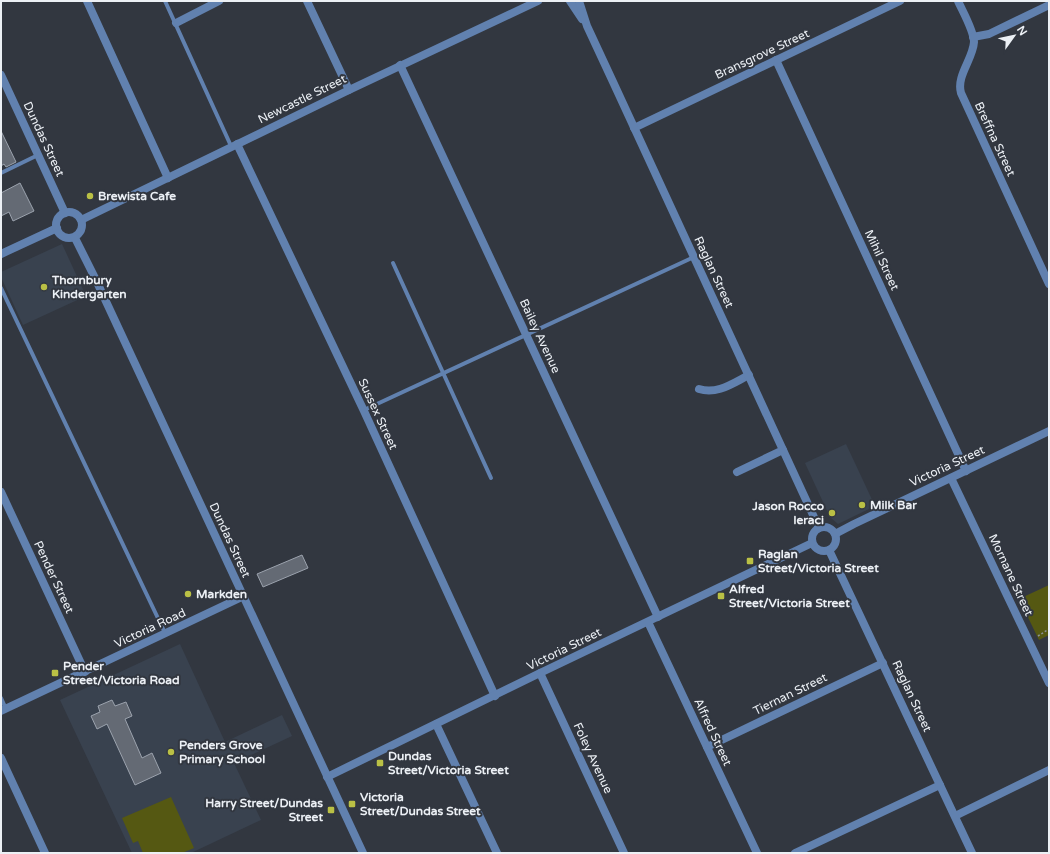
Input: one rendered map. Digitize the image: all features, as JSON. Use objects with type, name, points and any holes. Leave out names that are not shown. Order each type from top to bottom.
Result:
[{"type":"street","points":[[87,1],[168,178]]},
{"type":"street","points":[[176,23],[219,1]]},
{"type":"street","points":[[307,1],[348,90]]},
{"type":"street","name":"Newcastle Street","points":[[81,220],[535,1]]},
{"type":"street","name":"Raglan Street","points":[[570,1],[587,26]]},
{"type":"street","name":"Raglan Street","points":[[579,1],[587,26],[819,528]]},
{"type":"street","name":"Bransgrove Street","points":[[634,128],[900,1]]},
{"type":"street","points":[[958,1],[973,37],[989,34],[1049,5]]},
{"type":"street","name":"Breffna Street","points":[[973,37],[974,45],[960,84],[961,93],[1049,284]]},
{"type":"street","name":"Mihil Street","points":[[776,60],[966,471]]},
{"type":"street","name":"Bailey Avenue","points":[[400,66],[658,617]]},
{"type":"street","name":"Dundas Street","points":[[1,75],[65,213]]},
{"type":"street","name":"Sussex Street","points":[[234,145],[364,411],[494,696]]},
{"type":"street","points":[[65,213],[76,214],[81,220],[82,228],[75,238],[63,237],[58,232],[56,224],[59,217],[65,213]]},
{"type":"street","points":[[1,254],[57,228]]},
{"type":"street","name":"Dundas Street","points":[[75,238],[244,596],[363,853]]},
{"type":"street","points":[[699,389],[705,391],[715,391],[749,375]]},
{"type":"street","name":"Victoria Street","points":[[835,534],[1049,431]]},
{"type":"street","points":[[737,472],[783,450]]},
{"type":"street","name":"Mornane Street","points":[[951,478],[1049,683]]},
{"type":"street","name":"Pender Street","points":[[1,492],[85,672]]},
{"type":"street","points":[[819,528],[828,528],[834,531],[836,541],[829,550],[822,551],[812,543],[812,536],[819,528]]},
{"type":"street","name":"Victoria Street","points":[[328,777],[540,673],[812,543]]},
{"type":"street","name":"Raglan Street","points":[[829,550],[972,853]]},
{"type":"street","name":"Victoria Road","points":[[4,710],[244,596]]},
{"type":"street","name":"Alfred Street","points":[[648,622],[757,853]]},
{"type":"street","name":"Tiernan Street","points":[[707,747],[883,663]]},
{"type":"street","name":"Foley Avenue","points":[[540,673],[624,853]]},
{"type":"street","points":[[436,724],[497,853]]},
{"type":"street","points":[[1,758],[46,853]]},
{"type":"street","points":[[955,816],[1049,770]]},
{"type":"street","points":[[795,853],[940,785]]},
{"type":"lane","points":[[166,1],[234,145]]},
{"type":"lane","points":[[1,173],[38,155]]},
{"type":"lane","points":[[364,411],[694,257]]},
{"type":"lane","points":[[393,263],[491,478]]},
{"type":"lane","points":[[1,288],[165,634]]},
{"type":"lane","points":[[1,698],[4,710]]},
{"type":"path","points":[[1038,636],[1049,629]]},
{"type":"shaded area","name":"Thornbury Kindergarten","points":[[62,244],[86,296],[23,325],[1,277],[1,272]]},
{"type":"shaded area","points":[[846,444],[875,506],[838,524],[830,517],[805,463]]},
{"type":"shaded area","points":[[1049,585],[1049,635],[1039,640],[1019,599]]},
{"type":"shaded area","name":"Penders Grove Primary School","points":[[180,644],[225,742],[282,715],[292,736],[234,763],[261,820],[191,853],[132,853],[60,700]]},
{"type":"shaded area","points":[[171,797],[194,848],[182,853],[143,853],[138,841],[133,843],[122,818]]},
{"type":"building","points":[[1,131],[16,162],[6,167],[4,164],[1,166]]},
{"type":"building","points":[[20,183],[34,211],[13,221],[9,212],[1,216],[1,193]]},
{"type":"building","points":[[302,555],[308,568],[263,587],[257,574]]},
{"type":"building","points":[[112,700],[115,706],[126,702],[132,716],[125,719],[142,758],[152,753],[161,773],[135,785],[107,724],[97,729],[91,716],[100,712],[98,706]]},
{"type":"place","name":"Brewista Cafe","points":[[90,196]]},
{"type":"place","name":"Thornbury Kindergarten","points":[[44,287]]},
{"type":"place","name":"Milk Bar","points":[[862,505]]},
{"type":"place","name":"Jason Rocco Ieraci","points":[[832,513]]},
{"type":"place","name":"Raglan Street/Victoria Street","points":[[750,561]]},
{"type":"place","name":"Markden","points":[[188,594]]},
{"type":"place","name":"Alfred Street/Victoria Street","points":[[721,596]]},
{"type":"place","name":"Pender Street/Victoria Road","points":[[55,673]]},
{"type":"place","name":"Penders Grove Primary School","points":[[171,752]]},
{"type":"place","name":"Dundas Street/Victoria Street","points":[[380,763]]},
{"type":"place","name":"Victoria Street/Dundas Street","points":[[352,804]]},
{"type":"place","name":"Harry Street/Dundas Street","points":[[331,810]]}]
